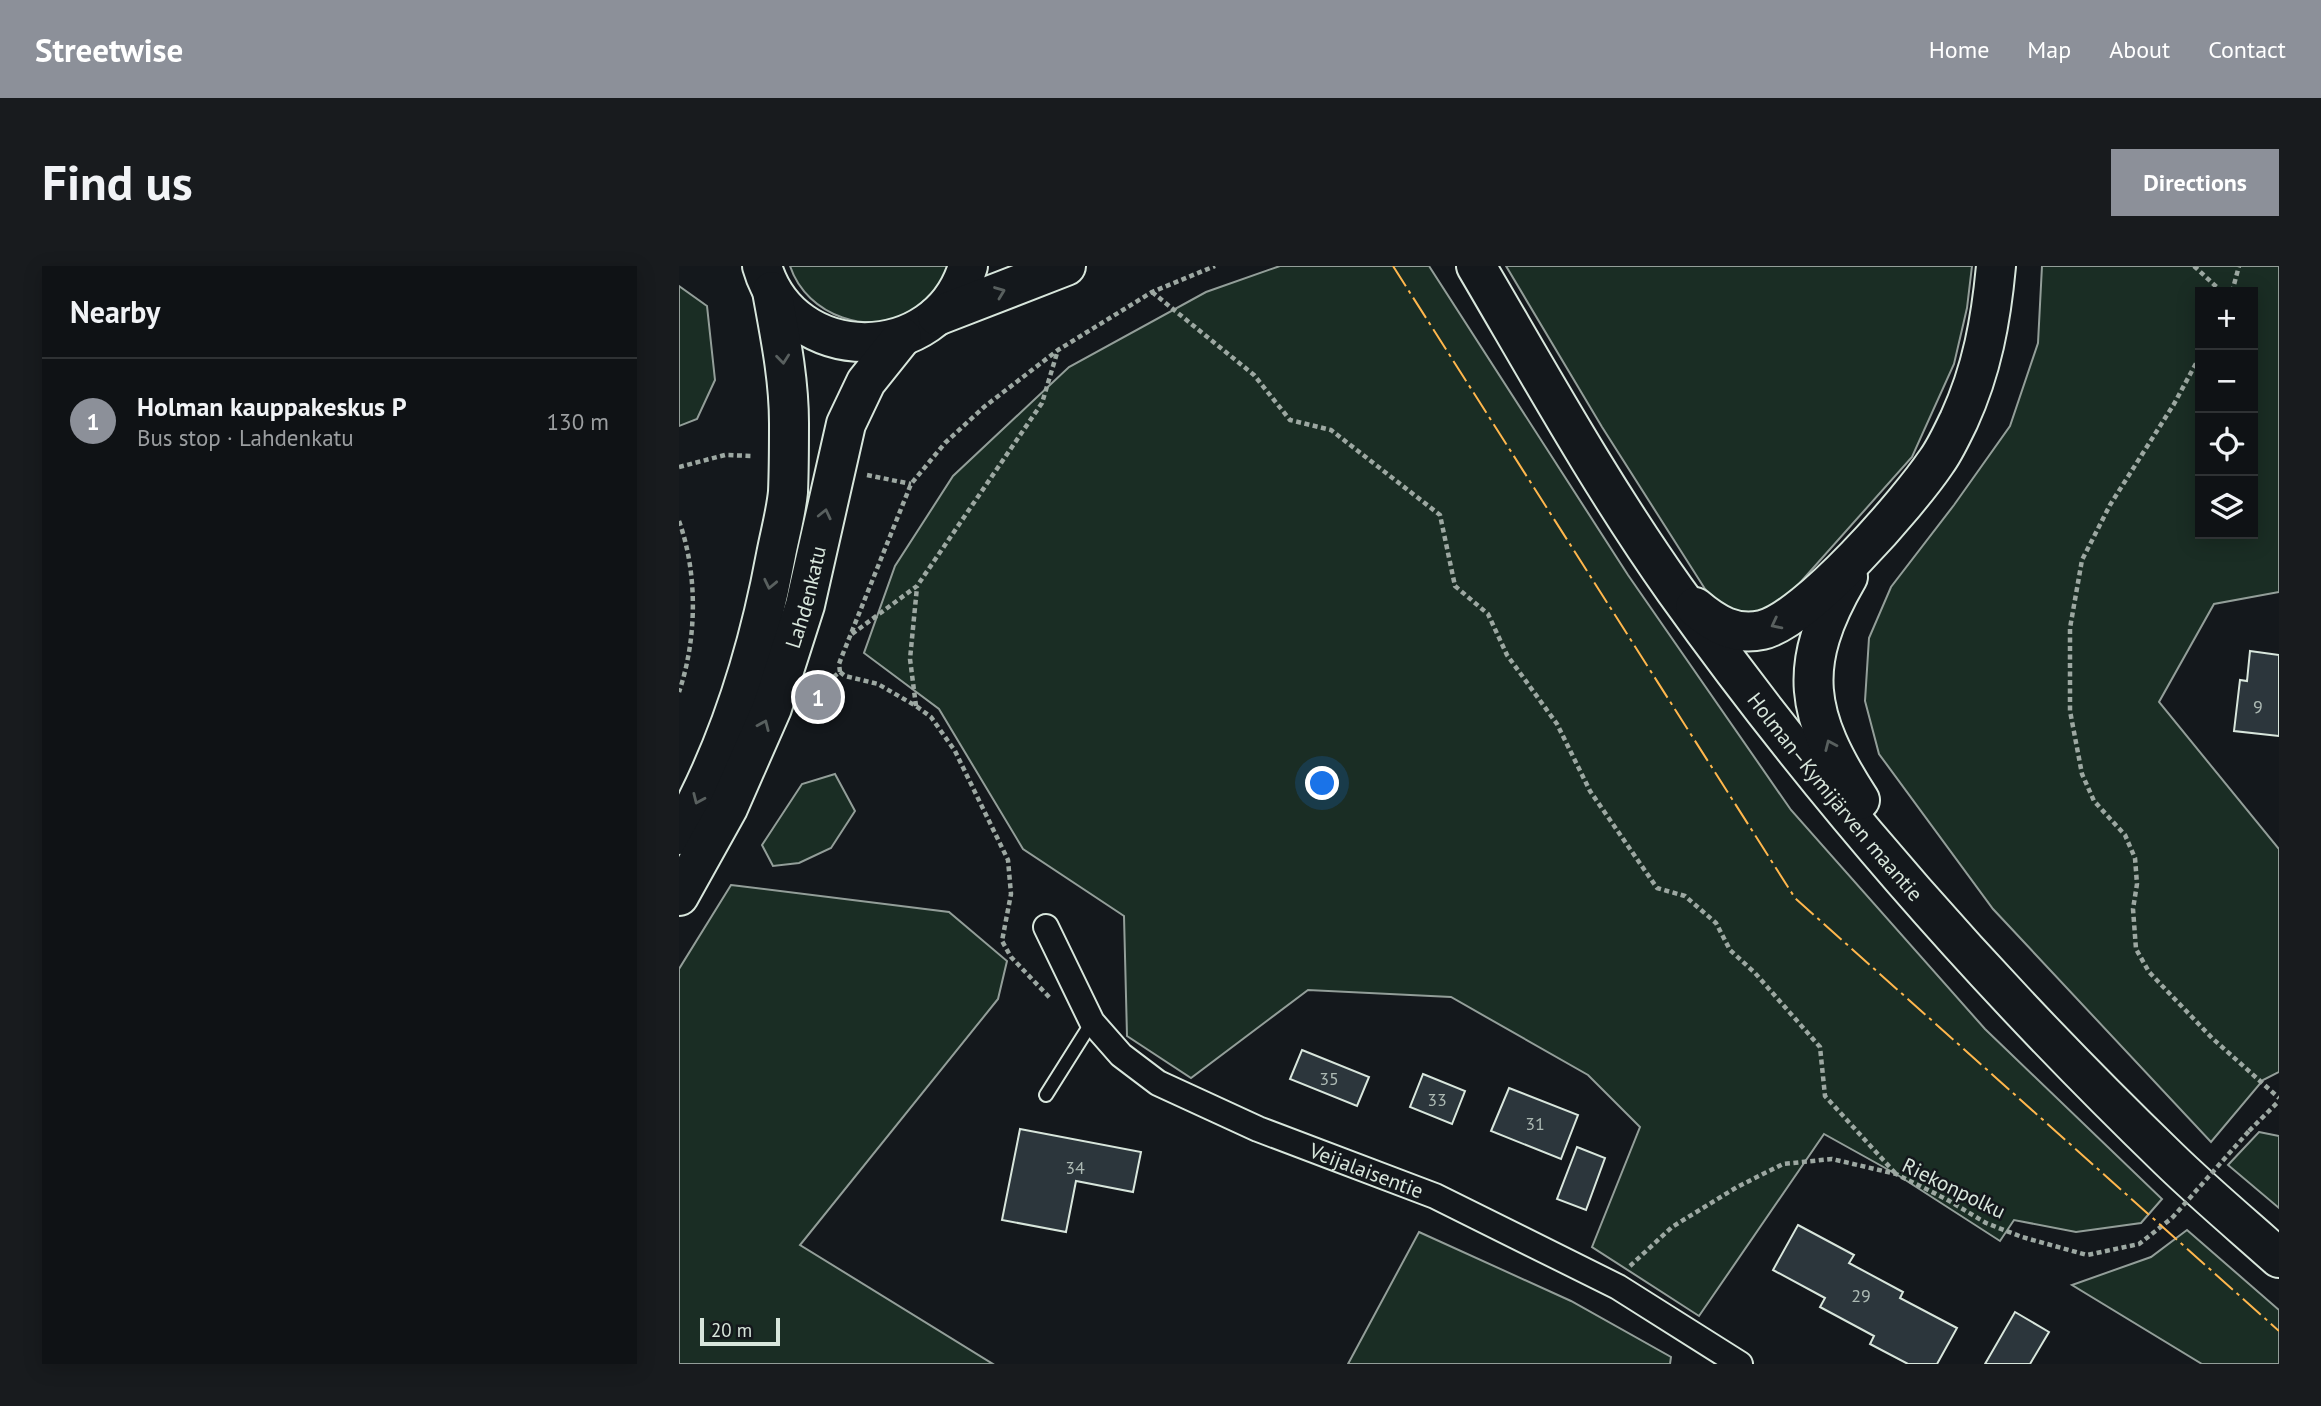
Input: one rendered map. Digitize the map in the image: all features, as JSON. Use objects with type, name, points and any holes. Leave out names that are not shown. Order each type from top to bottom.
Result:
[{"type":"main road","points":[[937,316],[953,297],[968,266]]},
{"type":"main road","points":[[764,274],[786,309],[810,328],[832,338],[856,343],[880,342],[902,337],[937,316],[1066,266]]},
{"type":"main road","name":"Holman–Kymijärven maantie","points":[[1476,266],[1621,509],[1675,590],[1826,788],[1945,926],[2064,1055],[2171,1161],[2279,1258]]},
{"type":"main road","points":[[1675,590],[1708,618],[1727,629],[1744,632],[1764,630],[1784,621],[1864,548],[1908,500],[1938,460],[1959,418],[1980,368],[1990,321],[1996,266]]},
{"type":"main road","name":"Lahdenkatu","points":[[679,835],[723,743],[751,666],[787,494],[789,421],[783,352],[764,274]]},
{"type":"main road","name":"Lahdenkatu","points":[[679,895],[728,808],[772,708],[805,605],[846,424],[866,382],[902,337]]},
{"type":"main road","points":[[1864,548],[1822,627],[1814,657],[1813,685],[1817,710],[1826,738],[1842,772],[1945,926]]},
{"type":"street","name":"Veijalaisentie","points":[[1046,927],[1092,1022],[1121,1055],[1159,1083],[1258,1129],[1435,1196],[1618,1287],[1740,1364]]},
{"type":"lane","points":[[1046,1095],[1092,1022]]},
{"type":"path","points":[[1008,859],[954,751],[931,717],[878,684],[845,676],[840,672],[839,664],[911,484],[945,443],[984,407],[1058,350],[1152,292],[1215,266]]},
{"type":"path","points":[[2194,266],[2217,287]]},
{"type":"path","points":[[2233,287],[2239,266]]},
{"type":"path","points":[[1152,292],[1254,376],[1290,420],[1331,430],[1440,515],[1455,586],[1488,614],[1507,655],[1557,724],[1590,791],[1657,888],[1685,896],[1716,923],[1730,950],[1755,973],[1820,1047],[1825,1096],[1896,1174]]},
{"type":"path","points":[[851,635],[917,586],[1042,403],[1058,350]]},
{"type":"path","points":[[2195,365],[2174,404],[2110,505],[2082,560],[2070,628],[2070,711],[2082,775],[2094,801],[2125,835],[2135,858],[2137,884],[2133,909],[2136,949],[2149,972],[2212,1038],[2279,1100]]},
{"type":"path","points":[[679,467],[725,455],[753,456]]},
{"type":"path","points":[[863,474],[911,484]]},
{"type":"path","points":[[679,522],[693,589],[685,675],[679,692]]},
{"type":"path","points":[[916,706],[909,659],[917,586]]},
{"type":"path","points":[[818,697],[827,682],[840,672]]},
{"type":"path","name":"Riekonpolku","points":[[1618,1287],[1631,1264],[1672,1227],[1737,1186],[1783,1164],[1832,1159],[1896,1174],[1986,1223],[2022,1237],[2087,1255],[2139,1244],[2172,1218],[2279,1100]]},
{"type":"green space","points":[[790,266],[955,266],[921,309],[880,323],[843,318],[825,310],[798,284]]},
{"type":"green space","points":[[1280,266],[1429,266],[1628,575],[1791,810],[1985,1029],[2162,1199],[2141,1223],[2076,1232],[2014,1220],[2000,1241],[1896,1174],[1824,1134],[1699,1316],[1592,1247],[1640,1127],[1588,1075],[1451,997],[1308,990],[1191,1078],[1127,1036],[1124,916],[1023,849],[939,709],[864,653],[895,566],[953,476],[1069,367],[1206,292]]},
{"type":"green space","points":[[1506,266],[1972,266],[1967,308],[1954,364],[1912,457],[1788,596],[1769,612],[1751,615],[1726,607],[1705,589],[1602,427]]},
{"type":"green space","points":[[2042,266],[2279,266],[2279,592],[2214,604],[2159,702],[2279,849],[2279,1072],[2263,1080],[2211,1142],[1993,909],[1879,754],[1865,701],[1869,638],[1891,587],[2010,426],[2038,343]]},
{"type":"green space","points":[[679,286],[707,306],[715,380],[697,419],[679,426]]},
{"type":"green space","points":[[835,774],[855,811],[831,848],[799,863],[773,866],[762,845],[802,784]]},
{"type":"green space","points":[[731,885],[949,912],[1007,961],[998,999],[800,1245],[993,1364],[679,1364],[679,969]]},
{"type":"green space","points":[[2259,1132],[2279,1136],[2279,1208],[2228,1165]]},
{"type":"green space","points":[[2187,1230],[2279,1310],[2279,1364],[2202,1364],[2072,1285],[2151,1257]]},
{"type":"green space","points":[[1419,1232],[1571,1301],[1671,1357],[1670,1364],[1348,1364]]},
{"type":"building","points":[[2250,651],[2279,655],[2279,736],[2234,731],[2240,680],[2247,681]]},
{"type":"building","points":[[1302,1050],[1369,1077],[1357,1106],[1290,1079]]},
{"type":"building","points":[[1423,1074],[1465,1091],[1452,1124],[1410,1107]]},
{"type":"building","points":[[1509,1088],[1578,1115],[1561,1159],[1491,1131]]},
{"type":"building","points":[[1020,1129],[1141,1152],[1133,1192],[1076,1181],[1066,1232],[1002,1220]]},
{"type":"building","points":[[1577,1147],[1605,1158],[1586,1210],[1557,1199]]},
{"type":"building","points":[[1798,1225],[1854,1255],[1849,1263],[1903,1292],[1900,1298],[1957,1328],[1937,1364],[1908,1364],[1870,1344],[1874,1336],[1820,1307],[1825,1298],[1773,1270]]},
{"type":"building","points":[[2015,1312],[2049,1332],[2030,1364],[1985,1364]]},
{"type":"power","points":[[1393,266],[1795,898],[2279,1331]]},
{"type":"place","name":"Holman kauppakeskus P","points":[[818,697]]}]
